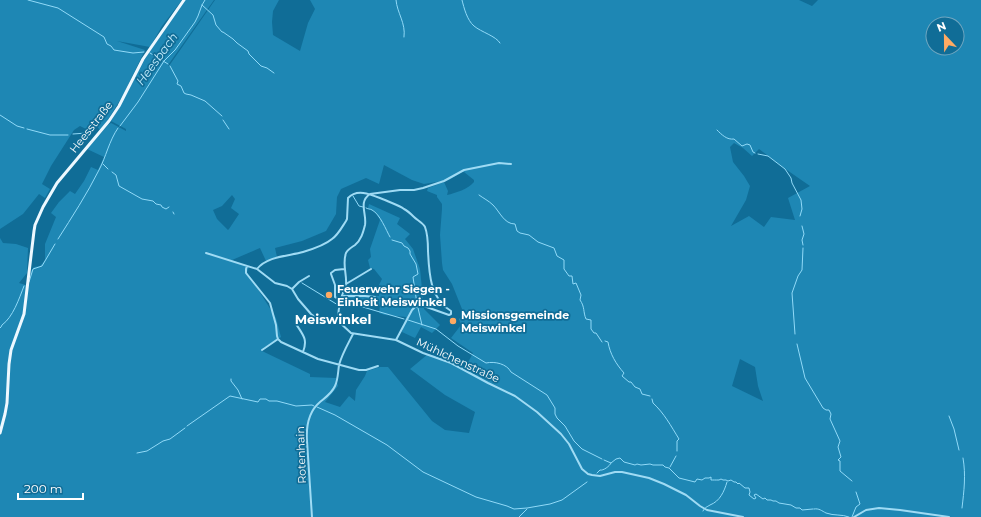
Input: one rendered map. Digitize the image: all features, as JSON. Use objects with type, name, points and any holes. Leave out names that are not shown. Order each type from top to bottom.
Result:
[{"type":"main road","name":"Heesstraße","points":[[0,433],[7,404],[13,343],[24,314],[35,225],[53,188],[109,121],[119,106],[143,58],[184,0]]},
{"type":"street","points":[[353,334],[346,330],[338,321],[341,300],[346,284],[344,268],[347,252],[358,241],[363,233],[366,222],[363,207],[366,196],[370,194],[400,190],[414,190],[447,180],[464,170],[499,163],[511,164]]},
{"type":"street","points":[[257,269],[260,265],[267,261],[305,252],[331,240],[346,222],[348,198],[354,193],[370,194],[404,209],[424,225],[428,241],[429,274],[435,293],[451,314],[449,315],[421,305],[415,307],[396,340]]},
{"type":"street","points":[[206,252],[257,269],[275,283],[292,289],[298,299],[319,320],[329,323],[338,321]]},
{"type":"street","points":[[247,266],[246,273],[270,303],[278,339],[281,342],[330,363],[340,364],[359,370],[366,370],[378,366]]},
{"type":"street","points":[[341,300],[335,297],[335,284],[330,274],[335,270],[344,268]]},
{"type":"street","points":[[346,284],[371,269]]},
{"type":"street","points":[[292,289],[299,282],[309,276]]},
{"type":"street","points":[[342,296],[375,297]]},
{"type":"street","points":[[296,324],[306,342],[303,352]]},
{"type":"street","name":"Mühlchenstraße","points":[[353,334],[396,340],[423,353],[456,365],[488,383],[506,391],[537,412],[562,434],[585,472],[600,476],[615,472],[639,476],[677,490],[706,510],[743,517]]},
{"type":"street","name":"Rotenhain","points":[[312,517],[306,429],[309,417],[314,408],[331,392],[336,385],[344,352],[353,334]]},
{"type":"street","points":[[262,350],[278,339]]},
{"type":"street","points":[[854,517],[866,510],[879,508],[949,517]]},
{"type":"shaded area","points":[[0,0],[182,0],[162,26],[150,47],[117,41],[145,50],[123,95],[106,123],[100,130],[96,125],[86,129],[80,126],[74,130],[51,166],[42,184],[50,189],[45,198],[39,194],[23,214],[0,229]]},
{"type":"shaded area","points":[[185,0],[214,0],[168,65],[169,66],[215,0],[279,0],[273,11],[273,35],[300,51],[308,23],[315,9],[310,0],[799,0],[812,6],[818,0],[981,0],[981,517],[0,517],[0,238],[3,243],[16,244],[28,248],[27,273],[19,283],[29,286],[31,271],[34,267],[40,266],[45,260],[45,244],[56,217],[51,213],[70,191],[75,194],[91,167],[98,170],[104,157],[87,149],[111,123],[126,131],[126,129],[111,121],[144,58]],"holes":[[[734,143],[743,148],[752,156],[759,149],[810,186],[788,198],[795,220],[771,217],[764,227],[749,216],[731,226],[746,200],[750,186],[733,162],[730,147]],[[384,165],[412,180],[424,184],[449,180],[462,172],[474,180],[474,182],[465,189],[447,195],[448,191],[444,182],[428,188],[427,191],[437,195],[442,204],[440,235],[443,270],[452,284],[464,314],[459,319],[461,325],[451,338],[473,353],[465,368],[446,359],[428,354],[410,369],[445,395],[475,412],[469,433],[445,430],[432,421],[388,367],[380,367],[367,371],[356,390],[355,401],[349,396],[340,407],[325,402],[338,386],[336,378],[310,377],[310,374],[262,351],[281,337],[276,318],[247,272],[249,267],[232,260],[260,248],[266,261],[277,257],[275,248],[302,241],[326,231],[336,214],[337,197],[341,189],[366,178],[379,184]],[[232,195],[235,199],[231,208],[239,214],[228,230],[217,219],[213,210],[222,206]],[[740,359],[755,367],[758,386],[763,401],[732,386]]]},
{"type":"shaded area","points":[[369,204],[400,218],[397,224],[410,234],[405,239],[413,249],[420,269],[424,309],[440,325],[432,333],[421,327],[415,338],[402,332],[406,317],[379,313],[380,306],[349,304],[342,306],[344,293],[379,296],[379,285],[382,279],[374,269],[370,268],[368,260],[371,257],[370,249],[380,220],[375,212],[368,208]]},
{"type":"waterway","points":[[28,0],[58,8],[104,37],[107,44],[114,50],[133,53],[144,52]]},
{"type":"waterway","name":"Heesbach","points":[[120,126],[138,102],[164,61],[175,50],[195,22],[205,0]]},
{"type":"waterway","points":[[396,0],[404,27],[404,37]]},
{"type":"waterway","points":[[462,0],[469,21],[500,43]]},
{"type":"waterway","points":[[202,5],[213,15],[216,25],[222,32],[248,51],[249,54],[261,66],[274,73]]},
{"type":"waterway","points":[[150,53],[168,64]]},
{"type":"waterway","points":[[170,66],[178,81],[177,84],[181,86],[184,93],[205,101],[222,116]]},
{"type":"waterway","points":[[0,115],[17,126],[24,128]]},
{"type":"waterway","points":[[223,120],[229,129]]},
{"type":"waterway","name":"Heesbach","points":[[58,239],[94,179],[118,128]]},
{"type":"waterway","points":[[27,129],[50,135],[68,135]]},
{"type":"waterway","points":[[717,130],[727,138],[734,139],[742,146],[747,144],[750,145],[755,153]]},
{"type":"waterway","points":[[73,134],[87,133]]},
{"type":"waterway","points":[[758,154],[768,156],[785,169],[791,178],[801,200],[802,209],[800,216]]},
{"type":"waterway","points":[[103,164],[108,169]]},
{"type":"waterway","points":[[112,172],[116,175],[119,186],[142,199],[153,201],[166,209],[169,207]]},
{"type":"waterway","points":[[479,195],[493,205],[505,220],[515,224],[517,231],[529,235],[538,242],[554,248],[557,256],[564,260],[564,269],[569,276],[572,276],[573,284],[576,283],[581,295],[580,300],[583,305],[586,319],[591,320],[591,329],[594,333],[596,333],[602,342]]},
{"type":"waterway","points":[[353,196],[359,206],[363,207]]},
{"type":"waterway","points":[[366,208],[378,215],[390,237]]},
{"type":"waterway","points":[[802,226],[804,234],[802,240],[803,245]]},
{"type":"waterway","points":[[392,240],[402,243],[408,248],[416,264],[418,274],[413,277],[417,304]]},
{"type":"waterway","name":"Heesbach","points":[[29,282],[33,269],[42,266],[55,244]]},
{"type":"waterway","points":[[795,334],[792,293],[798,276],[802,270],[803,248]]},
{"type":"waterway","points":[[302,283],[338,305]]},
{"type":"waterway","name":"Heesbach","points":[[0,328],[12,313],[24,286]]},
{"type":"waterway","points":[[342,305],[349,303],[404,319]]},
{"type":"waterway","points":[[418,308],[422,325]]},
{"type":"waterway","points":[[408,320],[436,329],[458,346],[486,363],[489,362],[504,365],[511,372],[547,395],[555,408],[557,418],[565,426],[574,441],[582,449],[602,459]]},
{"type":"waterway","points":[[605,341],[608,342],[614,359],[624,373],[622,376],[631,382],[635,387],[640,389],[642,394],[650,396]]},
{"type":"waterway","points":[[797,344],[805,378],[823,408],[829,410],[831,414],[830,419],[840,441],[838,447],[841,457],[838,460],[840,461],[840,471],[852,481]]},
{"type":"waterway","points":[[231,379],[242,399]]},
{"type":"waterway","points":[[187,426],[230,396],[258,402],[260,399],[266,399],[269,401],[277,401],[296,406],[314,406]]},
{"type":"waterway","points":[[652,399],[653,403],[664,415],[679,439],[677,441],[677,451]]},
{"type":"waterway","points":[[317,407],[335,415],[387,445],[423,472],[476,497],[514,509],[550,504],[562,500],[587,482]]},
{"type":"waterway","points":[[949,416],[959,450]]},
{"type":"waterway","points":[[137,453],[147,451],[163,441],[170,439],[185,428]]},
{"type":"waterway","points":[[670,467],[676,456]]},
{"type":"waterway","points":[[604,460],[611,463],[620,458],[624,462],[635,465],[663,465],[669,468],[679,478],[695,482],[697,479],[702,480],[711,477],[711,480],[731,480],[738,484],[739,483],[745,488],[749,488],[749,495],[754,499],[756,498],[754,495],[756,494],[763,499],[765,498],[767,500],[791,505],[802,510],[813,509]]},
{"type":"waterway","points":[[962,508],[965,477],[963,458]]},
{"type":"waterway","points":[[597,473],[609,466],[611,463]]},
{"type":"waterway","points":[[703,511],[719,499],[727,482]]},
{"type":"waterway","points":[[852,517],[856,507],[860,504],[856,492]]},
{"type":"waterway","points":[[519,517],[527,509]]},
{"type":"waterway","points":[[814,509],[819,509],[829,514],[849,517]]},
{"type":"place","name":"Feuerwehr Siegen - Einheit Meiswinkel","points":[[329,295]]},
{"type":"place","name":"Missionsgemeinde Meiswinkel","points":[[453,321]]},
{"type":"district","name":"Meiswinkel","points":[[333,319]]}]
